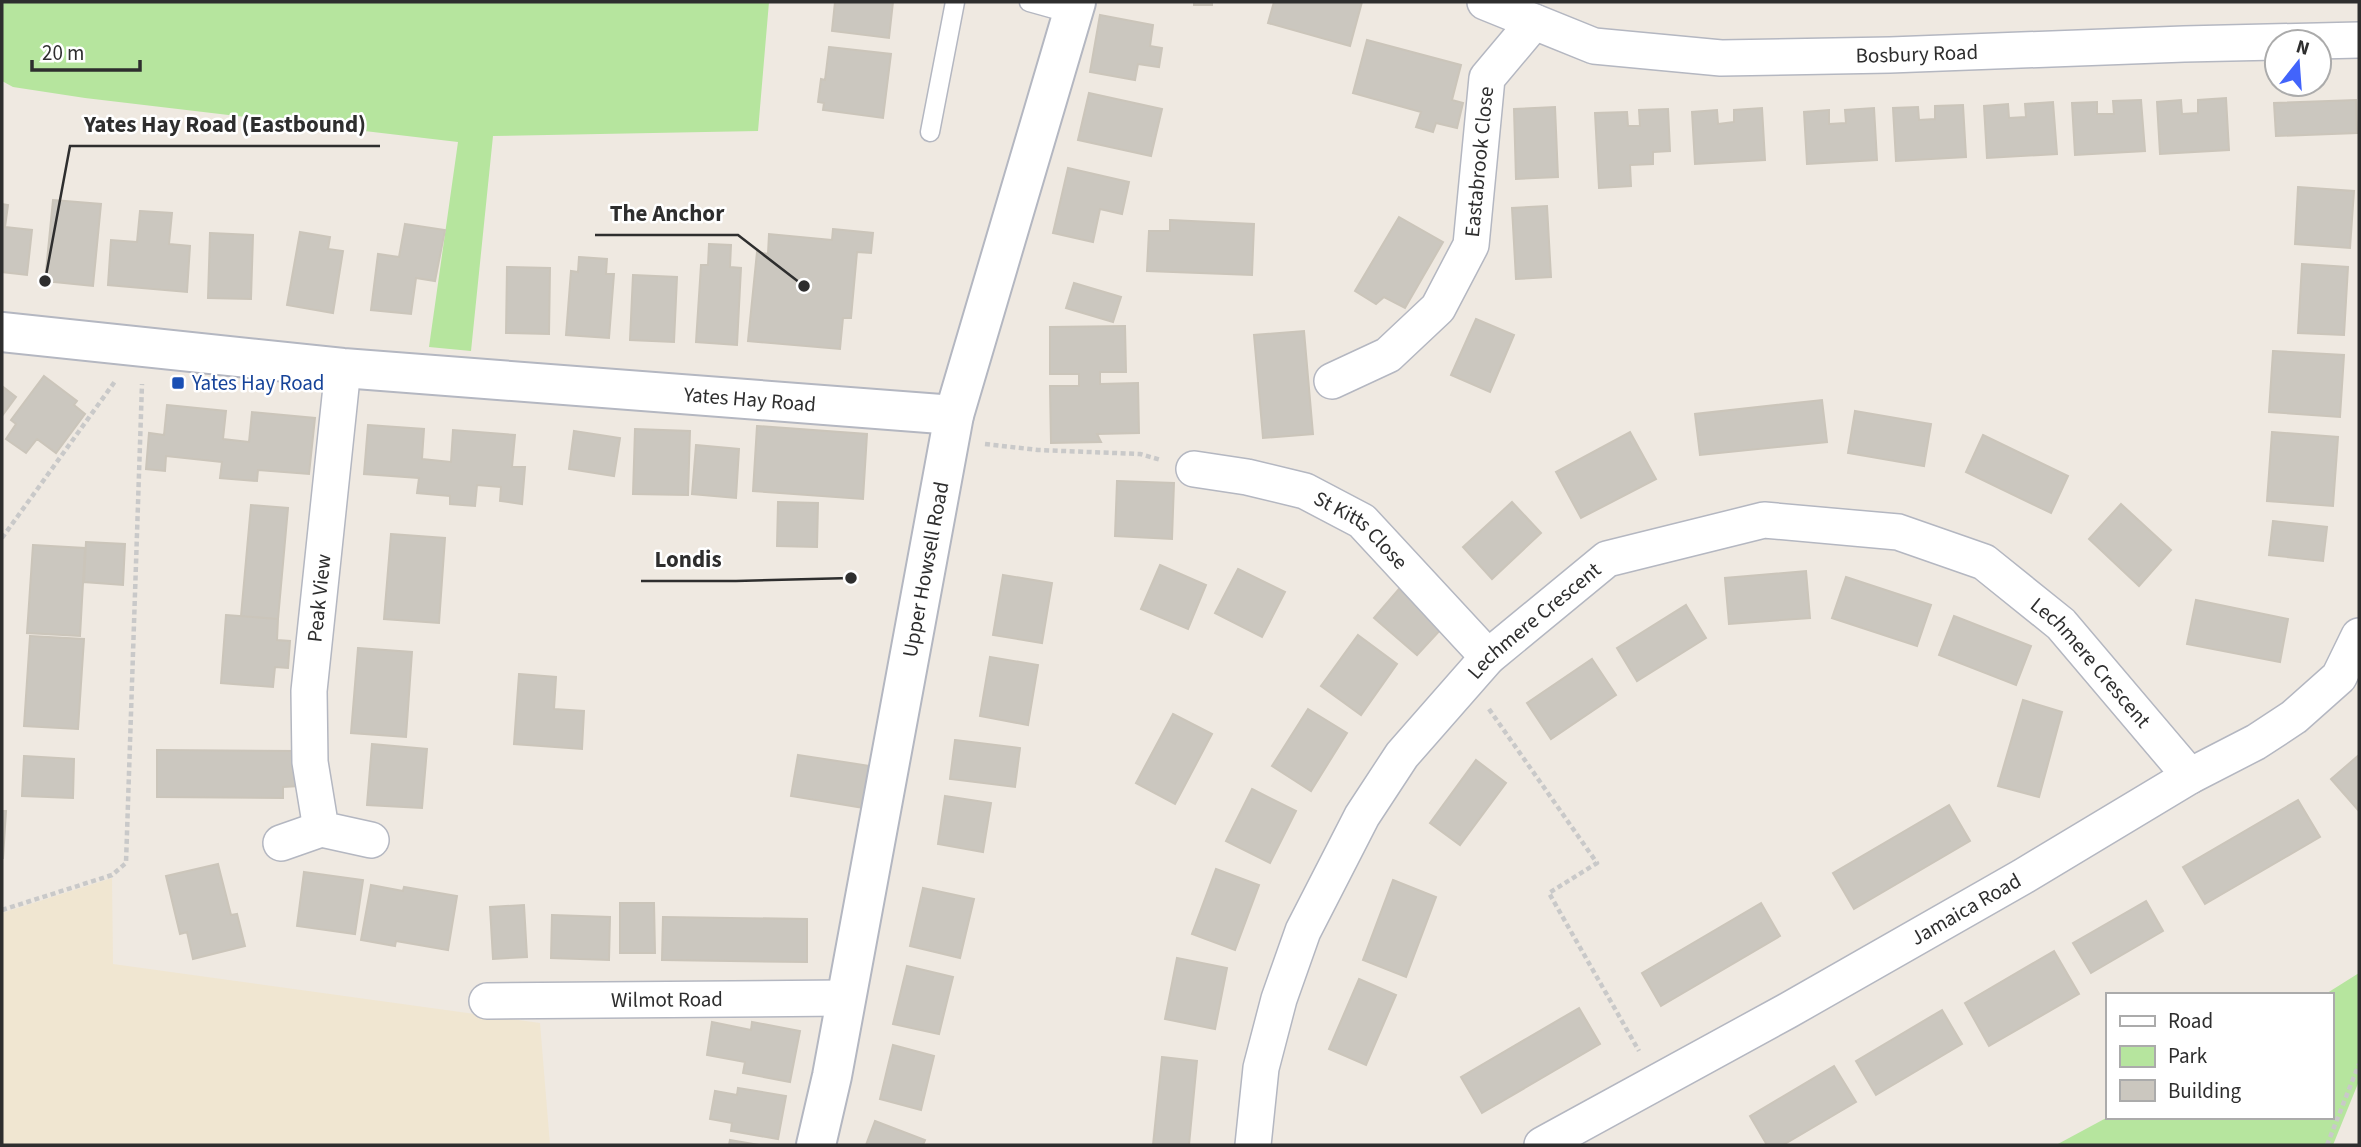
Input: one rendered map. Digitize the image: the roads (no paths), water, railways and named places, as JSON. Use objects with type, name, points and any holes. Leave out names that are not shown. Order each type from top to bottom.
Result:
[{"type":"street","name":"Bosbury Road","points":[[1485,2],[1594,46],[1721,58],[2359,40]]},
{"type":"street","name":"Upper Howsell Road","points":[[816,1145],[832,1076],[952,427],[1074,8]]},
{"type":"street","name":"Eastabrook Close","points":[[1332,381],[1388,355],[1438,308],[1471,246],[1487,78],[1534,22]]},
{"type":"street","name":"Yates Hay Road","points":[[2,332],[138,348],[952,427]]},
{"type":"street","name":"Peak View","points":[[321,829],[310,762],[309,691],[343,368]]},
{"type":"street","name":"St Kitts Close","points":[[1195,469],[1247,477],[1305,491],[1362,521],[1478,668]]},
{"type":"street","name":"Lechmere Crescent","points":[[1253,1145],[1261,1069],[1279,999],[1303,931],[1362,816],[1402,755],[1478,668],[1607,559],[1764,520],[1898,532],[1984,562],[2062,624],[2190,776]]},
{"type":"street","name":"Jamaica Road","points":[[1542,1145],[2010,883],[2190,776],[2256,743],[2294,717],[2339,677],[2359,636]]},
{"type":"street","points":[[281,843],[321,829],[371,840]]},
{"type":"street","name":"Wilmot Road","points":[[487,1002],[845,998]]},
{"type":"lane","points":[[930,132],[955,2]]},
{"type":"lane","points":[[1029,2],[1074,8]]},
{"type":"place","name":"Yates Hay Road (Eastbound)","points":[[45,281]]},
{"type":"place","name":"The Anchor","points":[[804,286]]},
{"type":"place","name":"Yates Hay Road","points":[[178,383]]},
{"type":"place","name":"Londis","points":[[851,578]]}]
